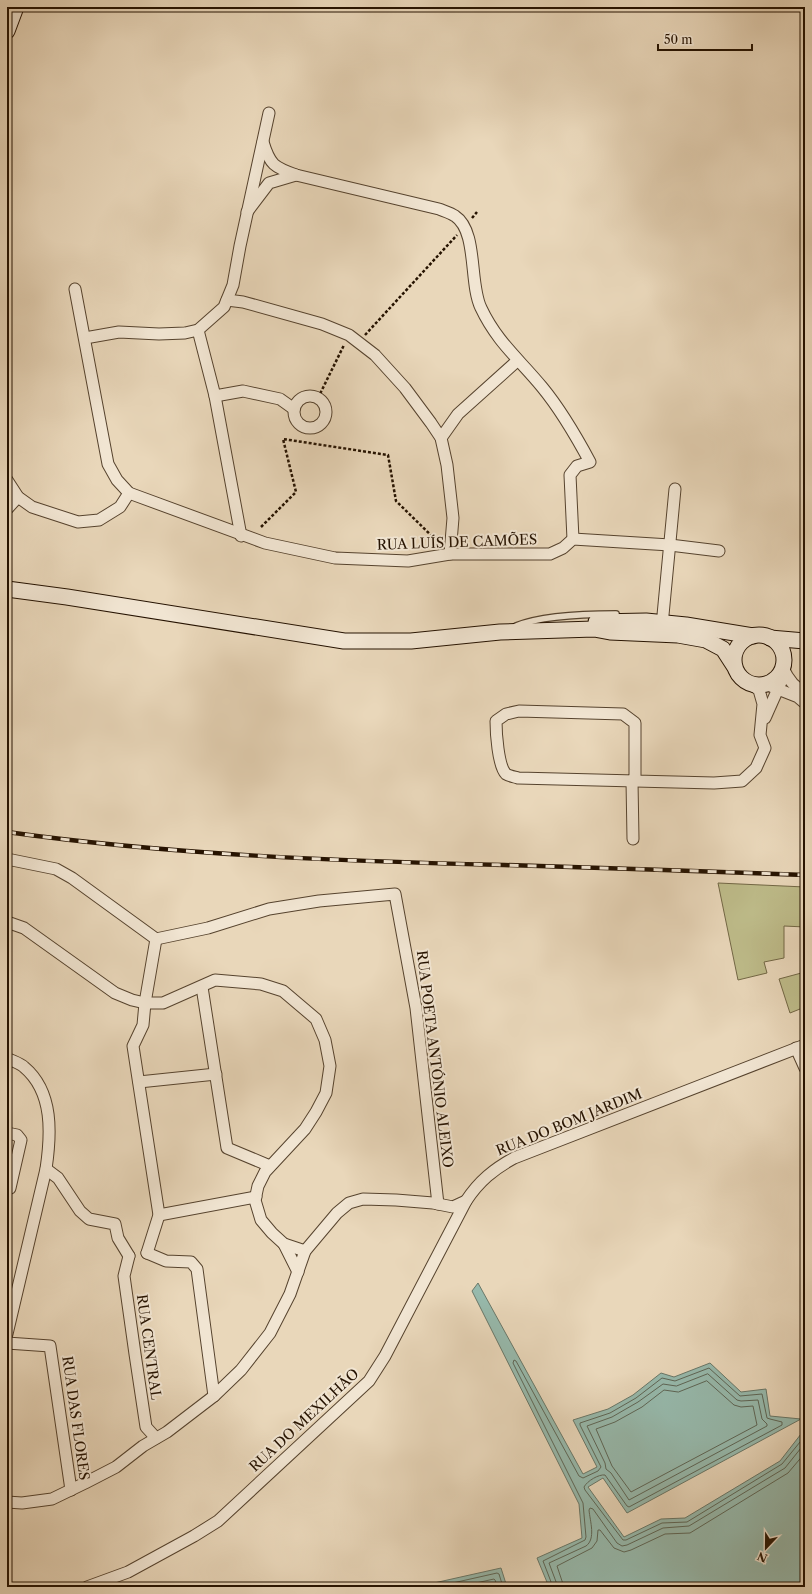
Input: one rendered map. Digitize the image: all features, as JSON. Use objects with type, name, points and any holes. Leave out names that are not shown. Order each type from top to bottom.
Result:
[{"type":"main road","points":[[7,31],[16,7]]},
{"type":"main road","points":[[7,589],[67,597],[344,641],[411,641],[500,632],[594,629],[610,632],[678,635],[706,640],[723,649],[741,677],[748,682],[771,687],[784,668],[790,654],[800,649],[805,649]]},
{"type":"main road","points":[[7,597],[67,597]]},
{"type":"main road","points":[[500,632],[533,624],[646,621],[686,624],[753,636],[805,641]]},
{"type":"main road","points":[[734,666],[734,655],[738,646],[746,638],[753,636]]},
{"type":"main road","points":[[770,638],[781,647],[784,668]]},
{"type":"street","points":[[85,338],[119,332],[159,334],[185,333],[198,330],[224,307],[233,285],[247,212],[269,113]]},
{"type":"street","points":[[263,140],[268,157],[278,168],[296,175],[439,209],[456,216],[465,226],[469,235],[473,272],[480,306],[496,336],[543,388],[570,426],[590,462],[577,466],[570,475],[572,539],[670,545],[719,551]]},
{"type":"street","points":[[247,212],[269,183],[296,175]]},
{"type":"street","points":[[7,480],[18,496],[32,506],[78,522],[99,520],[120,507],[129,494],[108,464],[75,289]]},
{"type":"street","points":[[227,300],[243,302],[322,324],[349,335],[375,355],[406,388],[432,423],[440,438],[447,465],[453,518],[450,554]]},
{"type":"street","points":[[198,330],[216,396],[241,536]]},
{"type":"street","points":[[440,438],[458,414],[518,361]]},
{"type":"street","points":[[216,396],[243,391],[280,399],[294,409]]},
{"type":"street","points":[[308,396],[318,398],[325,406],[326,412],[322,422],[308,428],[298,424],[294,414],[295,404],[303,397],[308,396]]},
{"type":"street","points":[[659,615],[670,545],[674,489]]},
{"type":"street","name":"RUA LUÍS DE CAMÕES","points":[[129,494],[241,536],[265,543],[334,558],[408,561],[450,554],[550,554],[563,548],[572,539]]},
{"type":"street","points":[[7,509],[18,496]]},
{"type":"street","points":[[784,668],[792,683],[803,693]]},
{"type":"street","points":[[748,682],[759,690],[763,704],[760,735],[764,748]]},
{"type":"street","points":[[633,839],[633,781],[635,723],[623,714],[519,711],[506,714],[496,721],[496,732],[502,765],[506,774],[518,778],[633,781],[714,783],[742,782],[756,768],[764,748],[764,730],[771,687],[798,697],[805,703]]},
{"type":"street","points":[[7,859],[56,869],[72,878],[156,939],[145,1003],[143,1025],[133,1046],[159,1215],[147,1253]]},
{"type":"street","name":"RUA POETA ANTÓNIO ALEIXO","points":[[156,939],[208,928],[269,909],[319,901],[396,894],[416,1008],[438,1204]]},
{"type":"street","points":[[7,922],[24,928],[116,993],[132,1000],[145,1003],[163,1003],[215,980],[239,981],[261,984],[283,991],[316,1019],[325,1040],[330,1066],[326,1093],[305,1129],[265,1172],[258,1186],[255,1200],[261,1220],[284,1244],[298,1272]]},
{"type":"street","points":[[202,987],[227,1148],[270,1166]]},
{"type":"street","points":[[801,1047],[805,1068]]},
{"type":"street","name":"RUA DO BOM JARDIM","points":[[466,1201],[476,1186],[491,1172],[514,1158],[801,1047]]},
{"type":"street","points":[[7,1058],[24,1066],[39,1084],[44,1098],[49,1124],[50,1144],[46,1169],[7,1334]]},
{"type":"street","points":[[139,1082],[216,1074]]},
{"type":"street","points":[[7,1132],[17,1135],[21,1140],[10,1188],[7,1188]]},
{"type":"street","points":[[46,1169],[58,1178],[80,1211],[89,1219],[115,1224],[118,1238],[129,1256],[147,1253],[166,1262],[191,1262],[197,1269],[214,1396]]},
{"type":"street","points":[[159,1215],[256,1197]]},
{"type":"street","points":[[7,1502],[22,1503],[52,1500],[116,1467],[144,1446],[167,1432],[214,1396],[241,1370],[270,1333],[290,1294],[305,1251],[337,1213],[349,1204],[363,1200],[396,1200],[438,1204],[453,1208],[466,1201]]},
{"type":"street","name":"RUA DO MEXILHÃO","points":[[87,1587],[128,1572],[194,1536],[218,1520],[369,1381],[386,1356],[466,1201]]},
{"type":"street","points":[[284,1244],[305,1251]]},
{"type":"street","name":"RUA CENTRAL","points":[[129,1256],[124,1276],[146,1427],[144,1446]]},
{"type":"street","name":"RUA DAS FLORES","points":[[7,1343],[50,1346],[71,1490]]},
{"type":"street","points":[[146,1427],[156,1438]]},
{"type":"lane","points":[[500,632],[528,621],[587,614],[625,614]]},
{"type":"lane","points":[[632,615],[648,615]]},
{"type":"lane","points":[[659,615],[686,624]]},
{"type":"path","points":[[318,398],[349,335],[354,329],[365,336],[477,212]]},
{"type":"path","points":[[261,527],[296,492],[283,439],[388,455],[396,501],[450,554]]},
{"type":"shaded area","points":[[718,883],[805,887],[805,927],[784,926],[784,958],[764,962],[767,973],[738,980]]},
{"type":"shaded area","points":[[805,972],[805,1007],[790,1013],[779,979]]},
{"type":"water","points":[[478,1283],[583,1474],[597,1467],[573,1420],[608,1409],[633,1395],[661,1373],[674,1377],[710,1363],[741,1392],[766,1389],[770,1416],[801,1419],[627,1513],[603,1478],[588,1487],[624,1537],[661,1519],[685,1518],[780,1461],[801,1434],[805,1432],[805,1587],[549,1587],[537,1558],[582,1538],[579,1504],[472,1291]]},
{"type":"water","points":[[501,1568],[507,1587],[426,1587],[425,1585]]},
{"type":"railway","points":[[7,832],[69,840],[255,856],[805,875]]}]
